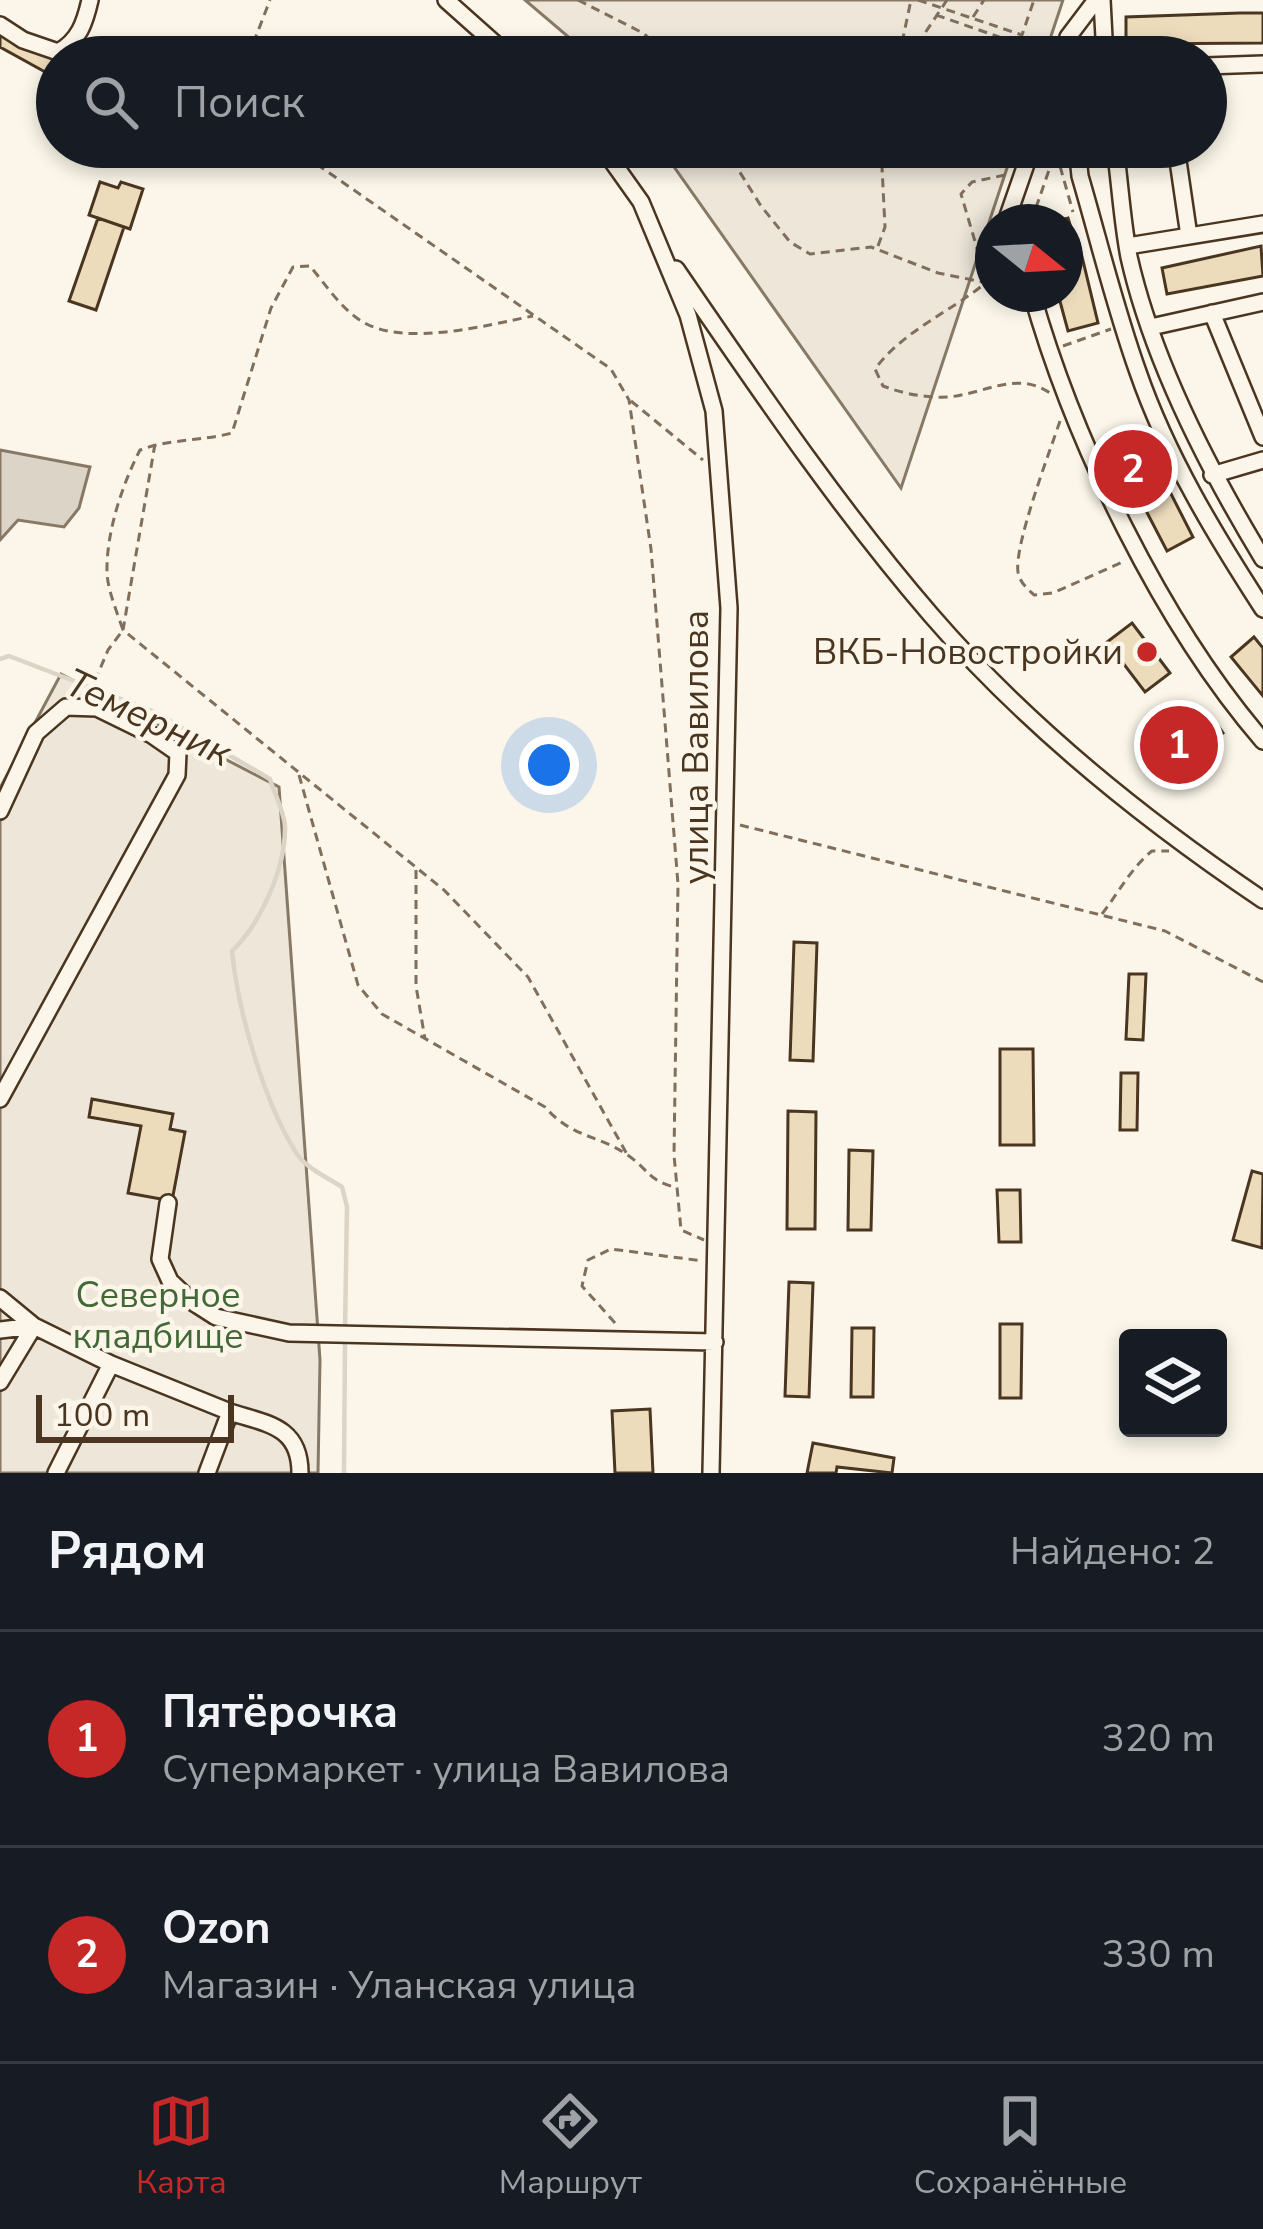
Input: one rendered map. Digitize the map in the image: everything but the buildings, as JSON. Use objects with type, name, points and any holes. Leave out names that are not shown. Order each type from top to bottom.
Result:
[{"type":"street","points":[[77,36],[90,0]]},
{"type":"street","points":[[446,0],[486,36]]},
{"type":"street","points":[[1069,36],[1099,0]]},
{"type":"street","points":[[1099,0],[1103,36]]},
{"type":"street","points":[[0,25],[36,45]]},
{"type":"street","points":[[1227,65],[1263,64]]},
{"type":"street","name":"улица Вавилова","points":[[617,168],[641,202],[688,315],[709,392],[729,608],[711,1473]]},
{"type":"street","points":[[1079,168],[1124,325],[1159,421],[1222,547],[1263,609]]},
{"type":"street","points":[[1118,168],[1128,246],[1151,327],[1213,475],[1258,540],[1263,559]]},
{"type":"street","points":[[1179,168],[1190,236]]},
{"type":"street","points":[[1012,204],[1024,170]]},
{"type":"street","points":[[1128,246],[1263,224]]},
{"type":"street","name":"улица Вавилова","points":[[657,242],[758,389],[932,616],[1026,711],[1127,799],[1263,900]]},
{"type":"street","points":[[1151,327],[1263,302]]},
{"type":"street","points":[[1039,312],[1098,474],[1232,704],[1263,741]]},
{"type":"street","points":[[1212,313],[1263,436]]},
{"type":"street","points":[[1213,475],[1263,460]]},
{"type":"street","points":[[0,811],[36,733],[66,707],[97,708],[178,753],[177,775],[0,1099]]},
{"type":"street","points":[[168,1203],[160,1259],[170,1281],[216,1317],[289,1333],[715,1342]]},
{"type":"street","points":[[0,1298],[34,1326],[112,1364],[282,1430],[300,1452],[300,1473]]},
{"type":"street","points":[[0,1330],[34,1326]]},
{"type":"street","points":[[0,1382],[34,1326]]},
{"type":"street","points":[[56,1473],[112,1364]]},
{"type":"street","points":[[207,1473],[230,1412]]},
{"type":"path","points":[[256,36],[270,0]]},
{"type":"path","points":[[578,0],[646,36]]},
{"type":"path","points":[[905,36],[914,0],[1022,35],[1034,0]]},
{"type":"path","points":[[922,36],[946,0]]},
{"type":"path","points":[[972,18],[984,0]]},
{"type":"path","points":[[936,14],[997,36]]},
{"type":"path","points":[[1055,36],[1060,32]]},
{"type":"path","points":[[322,168],[611,370],[629,400],[718,473]]},
{"type":"path","points":[[735,168],[790,242],[810,254],[877,248],[938,274],[975,280]]},
{"type":"path","points":[[877,248],[885,226],[882,168]]},
{"type":"path","points":[[1037,204],[1050,168]]},
{"type":"path","points":[[975,237],[961,194],[972,182],[1024,170]]},
{"type":"path","points":[[1049,171],[1062,176]]},
{"type":"path","points":[[535,316],[443,334],[397,330],[363,323],[310,266],[293,267],[271,308],[232,433],[140,450],[111,534],[107,576],[123,630],[444,890],[528,977],[628,1156],[652,1181],[677,1189]]},
{"type":"path","points":[[975,294],[892,345],[875,369],[883,386],[906,395],[950,397],[1017,382],[1038,385],[1056,398]]},
{"type":"path","points":[[1061,346],[1124,325]]},
{"type":"path","points":[[629,400],[651,549],[678,884],[674,1155],[681,1230],[717,1245]]},
{"type":"path","points":[[1064,412],[1040,475],[1016,567],[1022,584],[1034,595],[1053,593],[1141,554]]},
{"type":"path","points":[[1100,452],[1159,421]]},
{"type":"path","points":[[84,708],[108,650],[123,630],[155,444]]},
{"type":"path","points":[[298,773],[358,985],[382,1014],[544,1107],[562,1126],[628,1156]]},
{"type":"path","points":[[727,822],[1165,931],[1263,982]]},
{"type":"path","points":[[1101,915],[1151,850],[1196,852]]},
{"type":"path","points":[[416,868],[416,986],[425,1039]]},
{"type":"path","points":[[629,1340],[582,1286],[588,1260],[611,1249],[716,1263]]},
{"type":"green space","points":[[525,0],[1063,0],[1051,36],[567,36]]},
{"type":"green space","points":[[675,168],[1007,168],[995,204],[975,204],[975,265],[901,488]]},
{"type":"green space","name":"Северное кладбище","points":[[61,674],[279,787],[320,1360],[318,1473],[0,1473],[0,788]]},
{"type":"shaded area","points":[[0,450],[90,467],[79,508],[64,527],[18,520],[0,540]]},
{"type":"waterway","name":"Темерник","points":[[0,659],[9,656],[155,712],[270,779],[284,820],[281,859],[262,910],[232,951],[235,975],[254,1056],[285,1133],[306,1164],[342,1187],[347,1207],[345,1329]]},
{"type":"waterway","name":"Темерник","points":[[344,1473],[345,1341]]},
{"type":"place","name":"Ozon","points":[[1133,469]]},
{"type":"place","name":"ВКБ-Новостройки","points":[[1147,652]]},
{"type":"place","name":"Пятёрочка","points":[[1179,745]]}]
